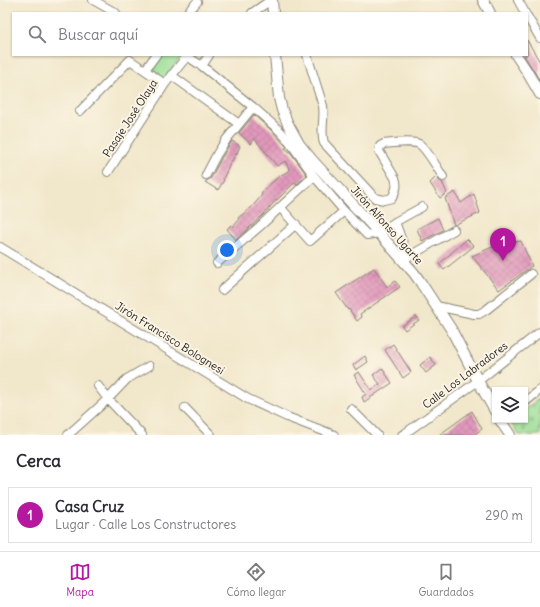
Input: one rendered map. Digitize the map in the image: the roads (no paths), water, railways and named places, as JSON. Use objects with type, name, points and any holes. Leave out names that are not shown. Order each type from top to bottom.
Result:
[{"type":"main road","points":[[272,0],[273,12]]},
{"type":"main road","points":[[483,0],[489,12]]},
{"type":"main road","name":"Jirón Alfonso Ugarte","points":[[274,56],[279,98],[282,110],[309,163],[405,259],[451,329],[492,406]]},
{"type":"main road","points":[[517,56],[540,94]]},
{"type":"main road","points":[[503,423],[510,435]]},
{"type":"street","points":[[93,0],[114,12]]},
{"type":"street","points":[[254,12],[272,0]]},
{"type":"street","points":[[518,0],[524,12]]},
{"type":"street","points":[[188,12],[197,2]]},
{"type":"street","points":[[528,18],[540,38]]},
{"type":"street","points":[[145,70],[155,56]]},
{"type":"street","points":[[186,56],[202,66],[280,131],[309,163],[314,176],[367,235],[379,233],[422,207]]},
{"type":"street","name":"Pasaje José Olaya","points":[[108,172],[171,75],[186,56]]},
{"type":"street","points":[[202,66],[208,56]]},
{"type":"street","points":[[307,56],[323,106],[324,113],[322,137],[324,143],[375,198],[384,200],[392,198],[396,190],[397,183],[395,178],[379,151],[380,146],[384,144],[418,144],[424,148],[443,177]]},
{"type":"street","points":[[80,111],[130,60],[165,84]]},
{"type":"street","points":[[171,75],[239,124]]},
{"type":"street","points":[[206,175],[216,154],[253,107]]},
{"type":"street","points":[[217,263],[314,176]]},
{"type":"street","points":[[280,207],[310,241],[324,227],[344,211]]},
{"type":"street","points":[[395,222],[405,259],[454,230]]},
{"type":"street","points":[[222,290],[296,224]]},
{"type":"street","name":"Jirón Francisco Bolognesi","points":[[0,247],[248,399],[287,417],[334,435]]},
{"type":"street","points":[[436,306],[479,314],[531,274]]},
{"type":"street","name":"Calle Los Labradores","points":[[402,435],[478,381],[540,332]]},
{"type":"street","points":[[68,435],[108,399],[127,379],[148,366]]},
{"type":"street","points":[[98,386],[139,434]]},
{"type":"street","points":[[528,400],[540,390]]},
{"type":"street","points":[[185,408],[211,435]]},
{"type":"street","points":[[351,409],[377,435]]},
{"type":"place","name":"Casa Cruz","points":[[503,261]]}]
